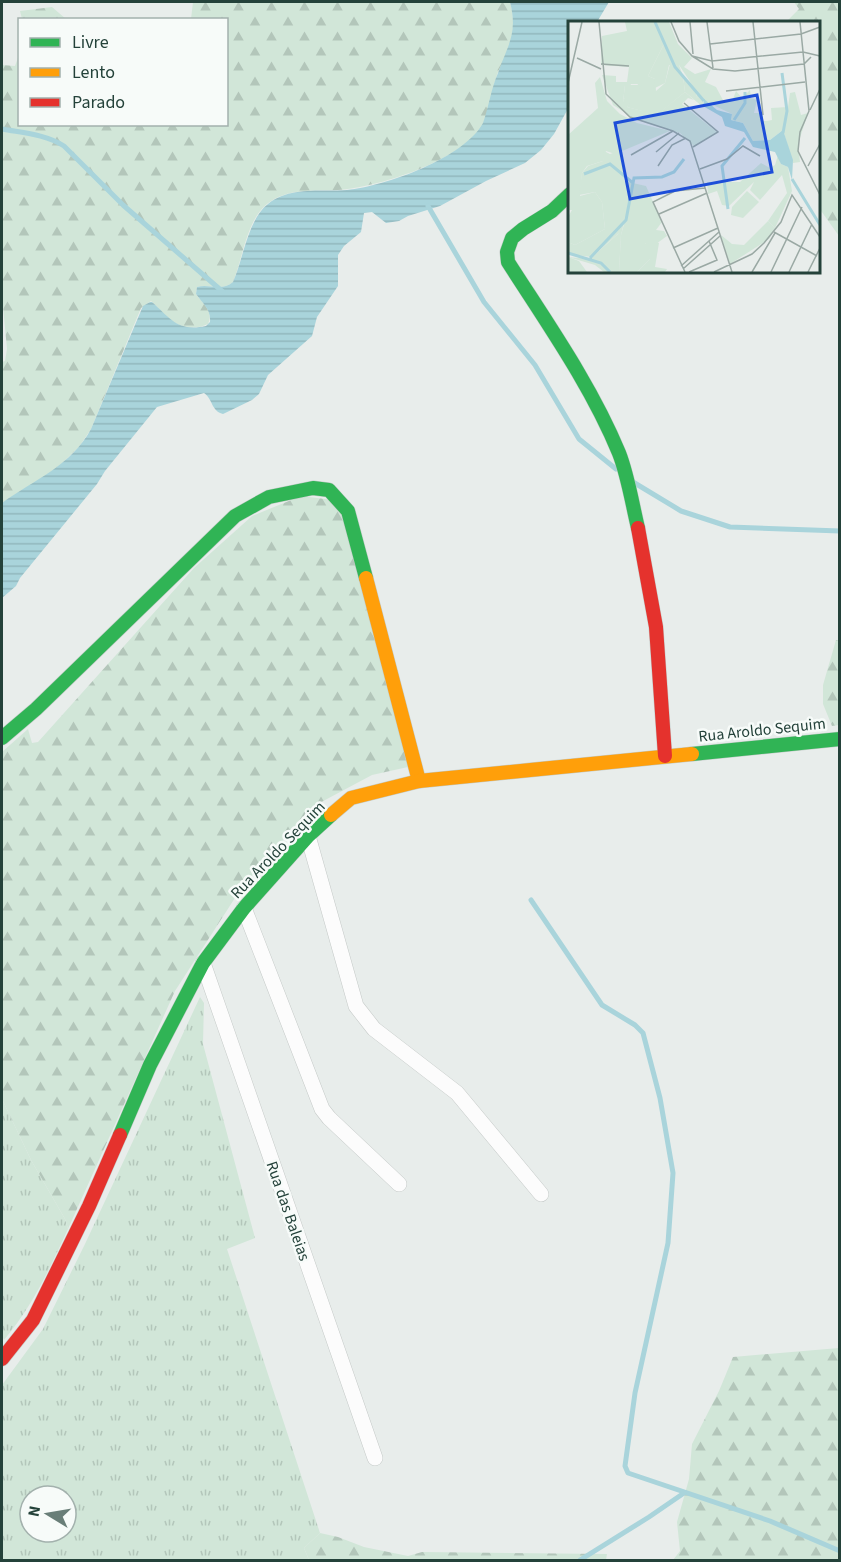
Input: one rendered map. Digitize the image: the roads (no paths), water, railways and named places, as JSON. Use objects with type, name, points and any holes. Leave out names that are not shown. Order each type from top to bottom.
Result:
[{"type":"street","points":[[568,196],[560,205],[511,238],[506,249],[508,262],[567,357],[617,449],[638,523],[653,601],[663,698],[665,756]]},
{"type":"street","points":[[2,738],[36,709],[235,516],[268,497],[313,488],[329,490],[348,511],[419,781]]},
{"type":"street","name":"Rua Aroldo Sequim","points":[[2,1359],[33,1320],[90,1206],[150,1065],[203,963],[244,908],[308,836],[351,798],[419,781],[840,740]]},
{"type":"street","points":[[308,836],[356,1006],[374,1029],[457,1093],[541,1194]]},
{"type":"street","points":[[244,908],[322,1109],[399,1184]]},
{"type":"street","name":"Rua das Baleias","points":[[203,963],[375,1458]]},
{"type":"water","points":[[510,2],[609,2],[598,21],[568,21],[568,109],[554,134],[541,150],[525,163],[440,206],[399,221],[386,223],[372,212],[364,213],[361,232],[344,246],[338,255],[338,286],[317,317],[312,336],[268,375],[259,394],[252,400],[223,414],[214,408],[204,393],[157,407],[20,578],[16,586],[2,598],[2,503],[63,462],[83,442],[91,429],[143,306],[152,302],[170,319],[182,326],[206,326],[210,322],[209,314],[196,294],[197,287],[220,287],[233,282],[255,219],[268,204],[286,194],[296,192],[347,190],[382,183],[442,159],[459,148],[483,123],[511,39]]},
{"type":"waterway","points":[[2,129],[42,136],[64,146],[123,205],[223,292]]},
{"type":"waterway","points":[[428,206],[484,302],[535,365],[579,439],[616,469]]},
{"type":"waterway","points":[[633,482],[681,511],[730,527],[840,531]]},
{"type":"waterway","points":[[531,900],[602,1005],[635,1025],[643,1033],[660,1098],[673,1173],[668,1243],[635,1393],[625,1466],[628,1473],[770,1521],[840,1551]]},
{"type":"waterway","points":[[580,1560],[684,1493]]}]
